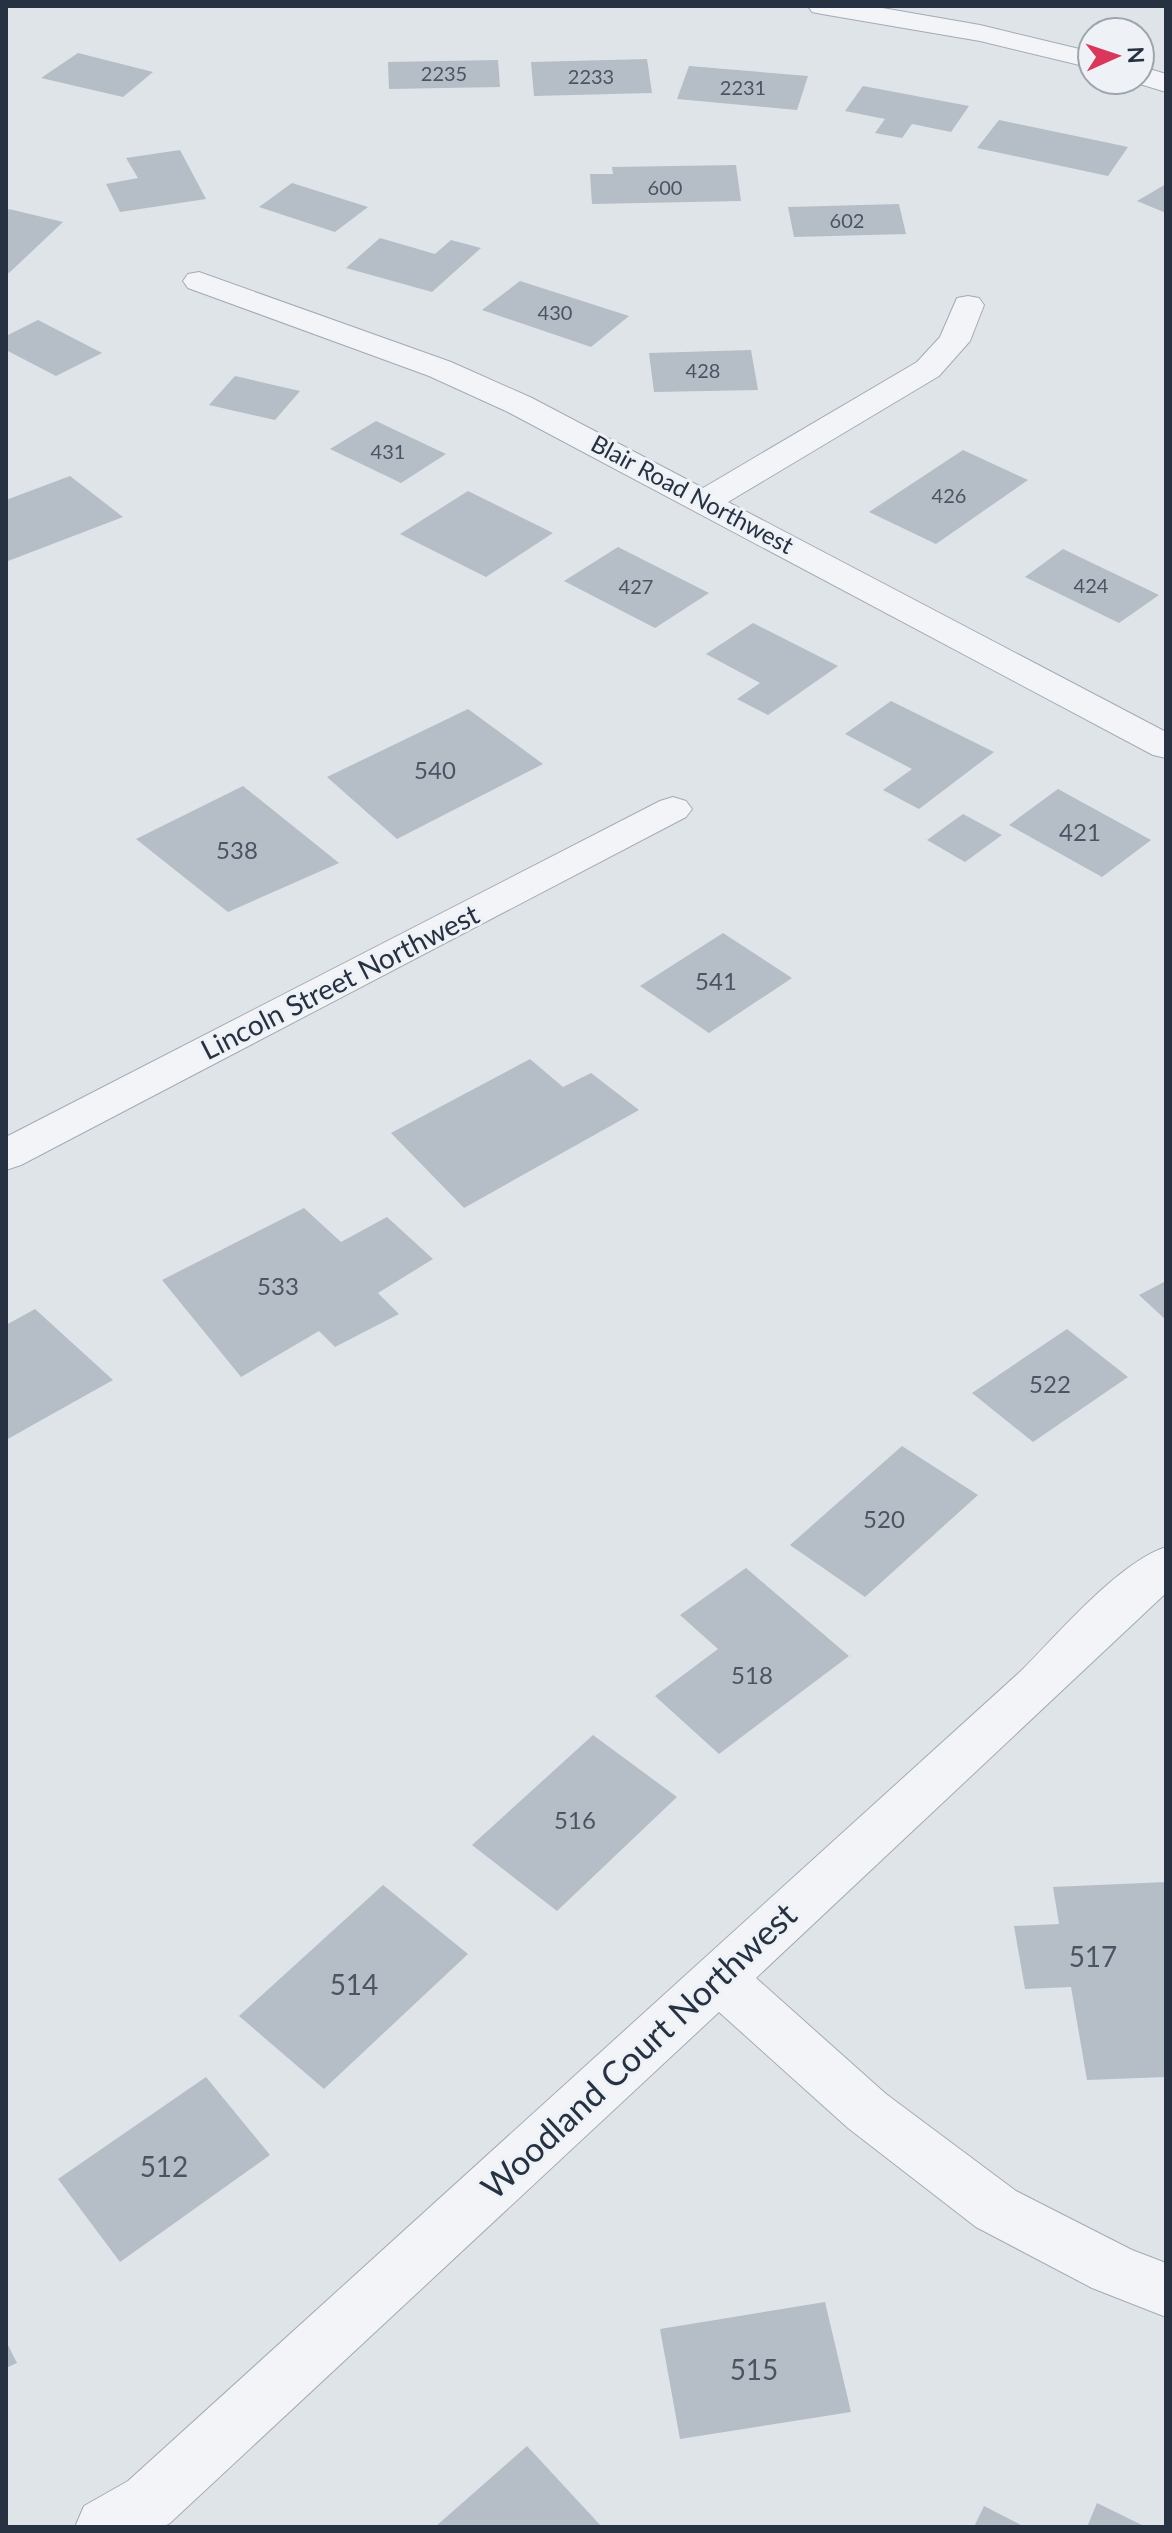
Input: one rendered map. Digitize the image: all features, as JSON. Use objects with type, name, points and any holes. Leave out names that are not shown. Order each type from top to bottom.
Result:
[{"type":"street","points":[[822,6],[980,33],[1076,56]]},
{"type":"street","name":"Blair Road Northwest","points":[[199,281],[440,369],[520,405],[1166,747]]},
{"type":"street","points":[[705,501],[928,369],[953,345],[965,321],[968,305]]},
{"type":"street","name":"Lincoln Street Northwest","points":[[6,1155],[673,809]]},
{"type":"street","name":"Woodland Court Northwest","points":[[105,2527],[149,2502],[1039,1684],[1126,1598],[1166,1566]]},
{"type":"street","points":[[718,1978],[867,2111],[996,2209],[1112,2269],[1166,2290]]},
{"type":"building","points":[[78,53],[153,72],[123,97],[41,78]]},
{"type":"building","points":[[647,59],[652,93],[534,96],[531,62]]},
{"type":"building","points":[[498,60],[500,87],[389,89],[388,62]]},
{"type":"building","points":[[689,66],[808,76],[797,110],[677,99]]},
{"type":"building","points":[[863,86],[969,106],[951,132],[912,124],[902,138],[875,133],[885,119],[845,111]]},
{"type":"building","points":[[999,120],[1128,147],[1108,176],[977,148]]},
{"type":"building","points":[[180,150],[206,199],[120,212],[106,184],[138,178],[126,158]]},
{"type":"building","points":[[736,165],[741,201],[592,204],[590,174],[613,174],[612,167]]},
{"type":"building","points":[[292,183],[368,207],[335,232],[259,207]]},
{"type":"building","points":[[1166,184],[1166,213],[1137,201]]},
{"type":"building","points":[[899,204],[906,234],[794,237],[788,207]]},
{"type":"building","points":[[9,209],[63,222],[9,273],[6,272],[6,212]]},
{"type":"building","points":[[380,238],[435,254],[451,240],[481,248],[432,292],[346,268]]},
{"type":"building","points":[[520,281],[629,316],[591,347],[482,310]]},
{"type":"building","points":[[38,320],[102,353],[56,376],[6,350],[6,336]]},
{"type":"building","points":[[751,350],[758,390],[654,392],[649,353]]},
{"type":"building","points":[[235,376],[300,391],[275,420],[209,405]]},
{"type":"building","points":[[376,421],[446,454],[401,483],[330,449]]},
{"type":"building","points":[[963,450],[1028,480],[936,544],[869,512]]},
{"type":"building","points":[[70,476],[123,517],[8,561],[6,500]]},
{"type":"building","points":[[468,491],[553,533],[486,577],[400,534]]},
{"type":"building","points":[[618,547],[709,593],[655,628],[564,581]]},
{"type":"building","points":[[1063,549],[1159,595],[1119,623],[1025,577]]},
{"type":"building","points":[[753,623],[838,666],[768,715],[737,699],[760,683],[706,654]]},
{"type":"building","points":[[891,701],[994,752],[919,809],[883,790],[912,769],[845,734]]},
{"type":"building","points":[[468,709],[543,764],[397,839],[327,777]]},
{"type":"building","points":[[243,786],[339,863],[228,912],[136,839]]},
{"type":"building","points":[[1058,789],[1151,840],[1102,877],[1009,825]]},
{"type":"building","points":[[963,814],[1002,835],[965,862],[927,840]]},
{"type":"building","points":[[723,933],[792,978],[709,1033],[640,986]]},
{"type":"building","points":[[530,1059],[563,1087],[591,1073],[639,1110],[464,1208],[391,1133]]},
{"type":"building","points":[[304,1208],[341,1242],[387,1217],[433,1259],[378,1293],[399,1314],[335,1347],[319,1331],[241,1377],[162,1280]]},
{"type":"building","points":[[1166,1281],[1166,1320],[1139,1295]]},
{"type":"building","points":[[35,1309],[113,1380],[6,1440],[6,1325]]},
{"type":"building","points":[[1067,1329],[1128,1377],[1033,1442],[972,1393]]},
{"type":"building","points":[[902,1446],[978,1495],[865,1597],[790,1545]]},
{"type":"building","points":[[746,1568],[849,1656],[719,1754],[655,1696],[718,1649],[680,1615]]},
{"type":"building","points":[[593,1735],[677,1797],[557,1911],[472,1845]]},
{"type":"building","points":[[1166,1882],[1166,2077],[1087,2080],[1071,1987],[1025,1989],[1014,1926],[1059,1924],[1053,1887]]},
{"type":"building","points":[[383,1885],[468,1954],[324,2089],[239,2016]]},
{"type":"building","points":[[206,2077],[270,2155],[120,2262],[58,2179]]},
{"type":"building","points":[[825,2302],[851,2412],[680,2439],[660,2329]]},
{"type":"building","points":[[6,2341],[17,2363],[6,2368]]},
{"type":"building","points":[[527,2446],[602,2527],[435,2527]]},
{"type":"building","points":[[1097,2503],[1146,2527],[1087,2527]]},
{"type":"building","points":[[984,2506],[1025,2527],[974,2527]]}]
